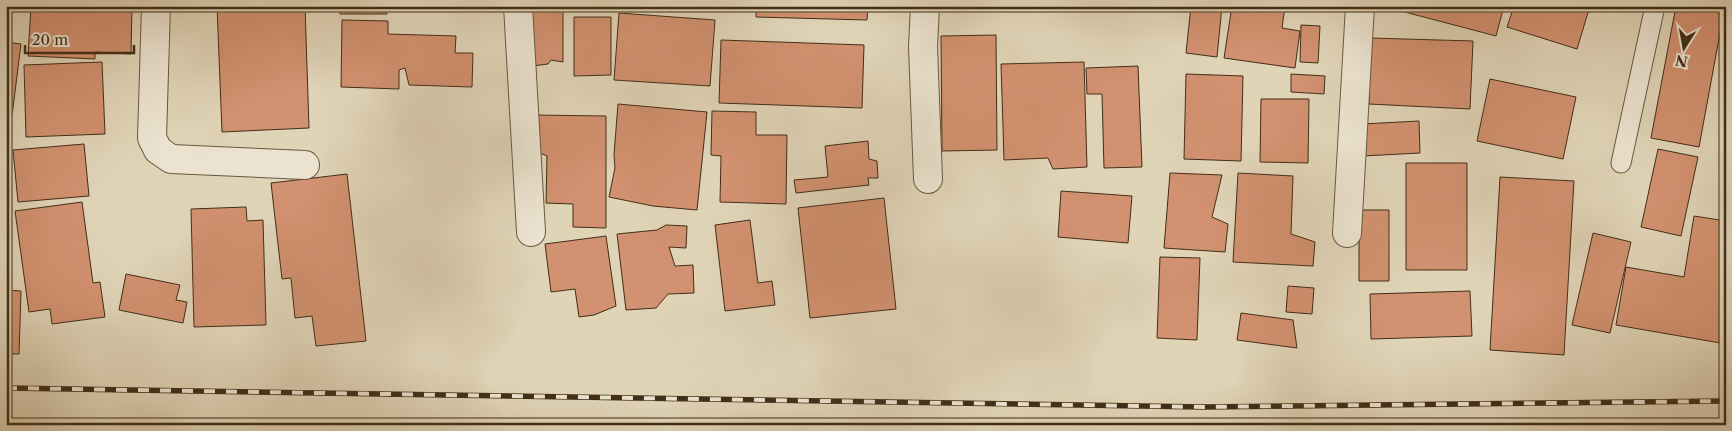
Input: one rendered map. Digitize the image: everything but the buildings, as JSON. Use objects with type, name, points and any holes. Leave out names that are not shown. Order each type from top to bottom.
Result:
[{"type":"street","points":[[156,6],[152,138],[158,150],[171,159],[305,165]]},
{"type":"street","points":[[518,6],[531,232]]},
{"type":"street","points":[[925,6],[923,47],[928,178]]},
{"type":"street","points":[[1347,233],[1360,6]]},
{"type":"lane","points":[[1621,162],[1655,6]]},
{"type":"railway","points":[[6,388],[1203,407],[1726,401]]}]
